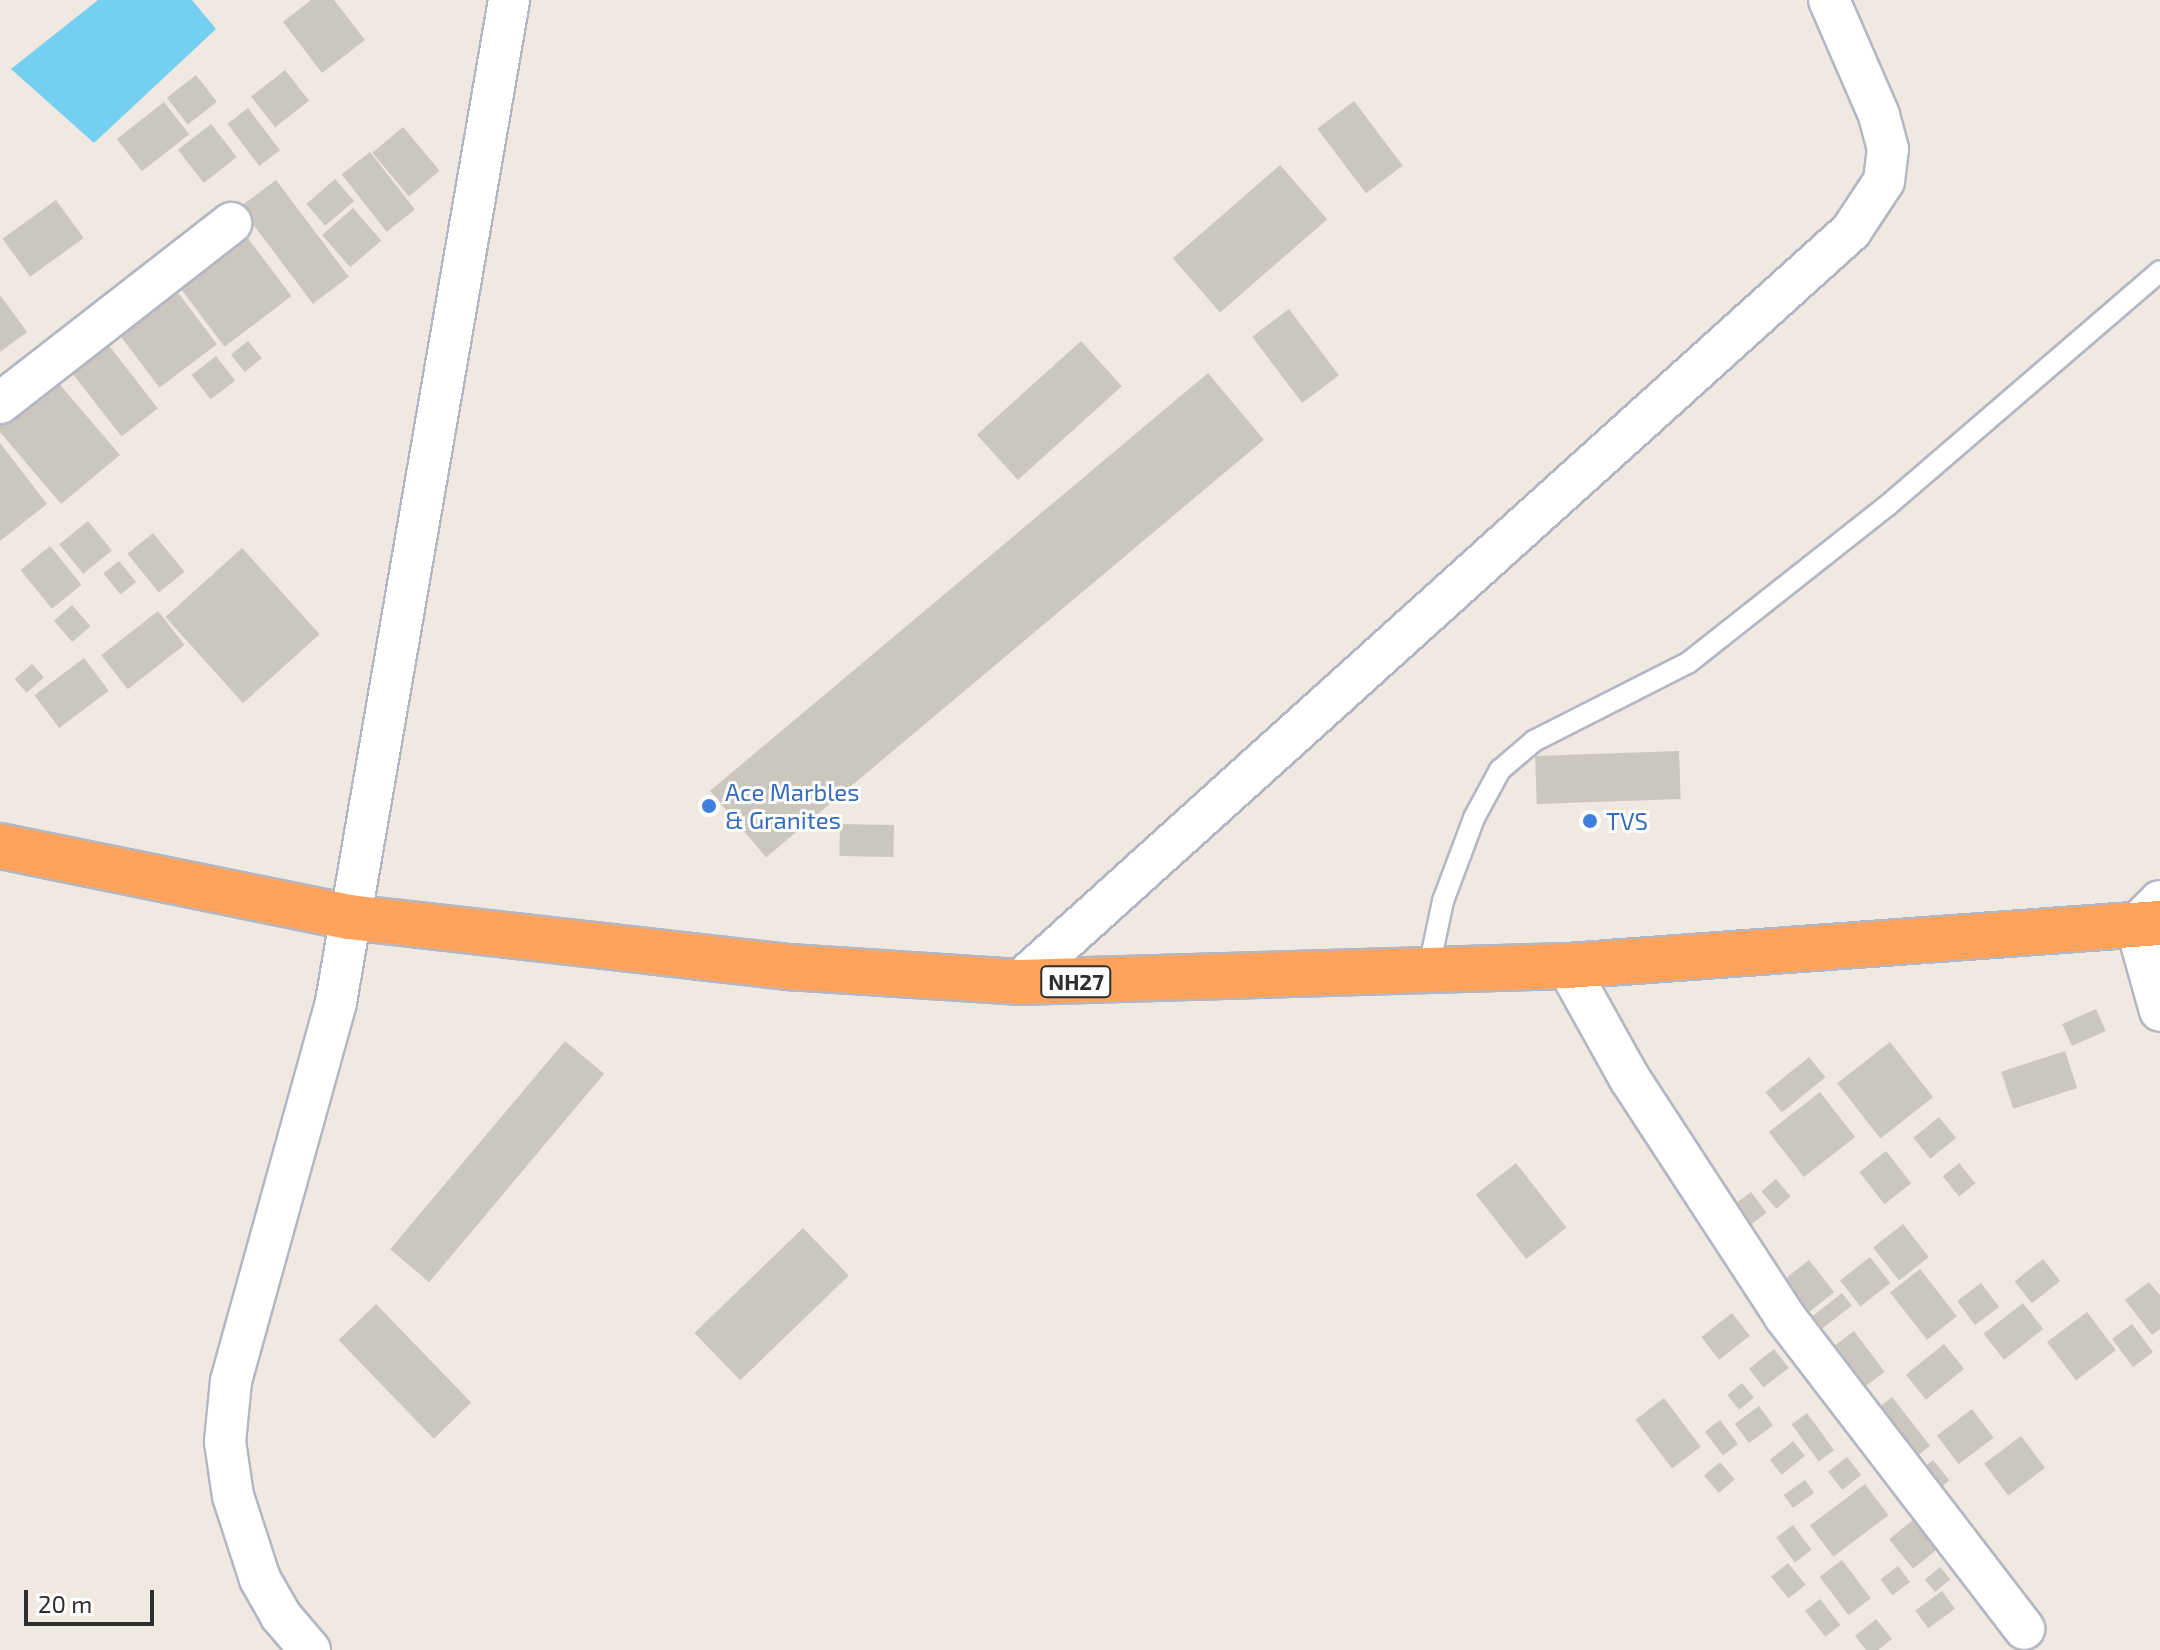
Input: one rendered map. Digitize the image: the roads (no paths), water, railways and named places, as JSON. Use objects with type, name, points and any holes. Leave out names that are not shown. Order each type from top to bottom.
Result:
[{"type":"highway","name":"NH27","points":[[0,846],[349,917],[789,967],[1019,982],[1567,966],[2152,917]]},
{"type":"street","points":[[310,1650],[281,1616],[260,1579],[233,1496],[225,1442],[231,1381],[336,1002],[509,0]]},
{"type":"street","points":[[1019,982],[1851,231],[1884,181],[1888,149],[1879,115],[1829,0]]},
{"type":"street","points":[[0,403],[231,223]]},
{"type":"street","points":[[2152,917],[2160,1011]]},
{"type":"street","points":[[1567,966],[1630,1079],[1785,1317],[2024,1629]]},
{"type":"lane","points":[[1428,972],[1443,901],[1474,818],[1500,770],[1534,741],[1688,663],[1887,506],[2160,271]]},
{"type":"water","points":[[98,0],[192,0],[216,29],[94,143],[11,69]]},
{"type":"place","name":"Ace Marbles & Granites","points":[[709,806]]},
{"type":"place","name":"TVS","points":[[1590,821]]}]
